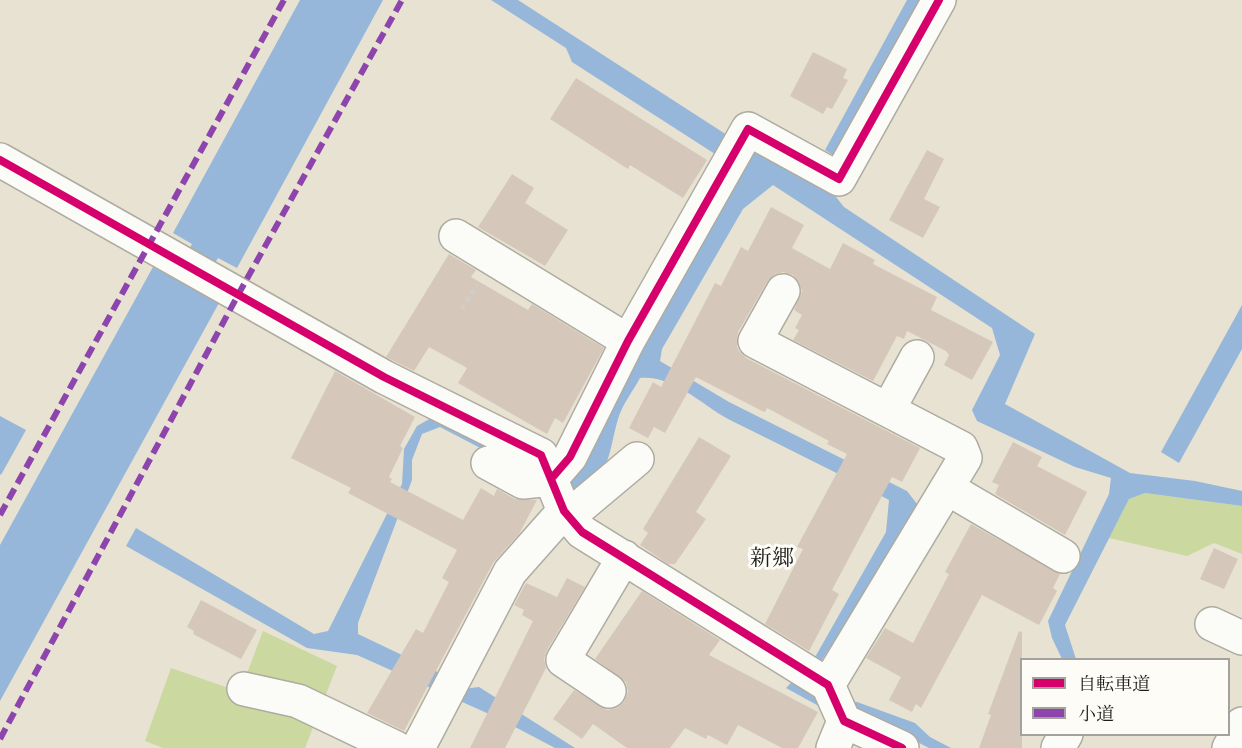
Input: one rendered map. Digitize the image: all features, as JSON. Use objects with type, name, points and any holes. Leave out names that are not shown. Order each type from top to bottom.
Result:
[{"type":"street","points":[[418,748],[555,487],[628,341],[748,129],[839,179],[939,0]]},
{"type":"street","points":[[0,160],[384,376],[541,455],[555,487],[582,532],[624,556],[828,702],[902,748]]},
{"type":"street","points":[[456,236],[628,341]]},
{"type":"street","points":[[783,291],[755,341],[961,448],[965,458],[828,702]]},
{"type":"street","points":[[888,410],[917,357]]},
{"type":"street","points":[[488,463],[524,482],[555,487],[637,459]]},
{"type":"street","points":[[947,488],[1063,556]]},
{"type":"street","points":[[609,691],[563,660],[624,556]]},
{"type":"street","points":[[1212,624],[1242,638]]},
{"type":"street","points":[[244,689],[298,701],[396,748]]},
{"type":"street","points":[[1229,748],[1242,724]]},
{"type":"green space","points":[[1145,493],[1242,506],[1242,554],[1214,543],[1187,556],[1109,538],[1129,499]]},
{"type":"green space","points":[[263,631],[337,666],[305,748],[163,748],[145,741],[171,668],[240,692]]},
{"type":"water","points":[[300,0],[383,0],[237,268],[218,258],[199,292],[219,303],[0,701],[0,545],[153,267],[173,278],[192,244],[173,233]]},
{"type":"water","points":[[491,0],[518,0],[727,135],[715,154],[572,62],[566,48]]},
{"type":"water","points":[[907,0],[922,0],[836,157],[825,150]]},
{"type":"water","points":[[751,150],[836,197],[844,207],[1035,334],[1005,404],[1130,473],[1195,481],[1242,491],[1242,506],[1145,493],[1129,499],[1065,625],[1076,658],[1062,658],[1052,638],[1048,621],[1109,494],[1111,478],[1075,467],[977,421],[972,410],[1000,355],[992,328],[773,185],[743,209],[662,349],[660,361],[729,402],[907,491],[921,509],[806,684],[827,699],[857,702],[915,723],[930,737],[951,748],[929,748],[859,712],[826,710],[786,688],[814,659],[886,532],[889,500],[734,422],[678,387],[653,378],[640,378],[620,414],[603,470],[588,486],[577,493],[524,471],[440,427],[422,434],[412,460],[412,480],[358,623],[358,634],[446,676],[463,689],[479,687],[575,748],[555,748],[498,718],[357,655],[307,648],[126,546],[136,528],[314,634],[328,631],[402,484],[404,449],[417,426],[440,413],[527,463],[594,430]]},
{"type":"water","points":[[1242,305],[1242,349],[1179,463],[1161,452]]},
{"type":"water","points":[[0,416],[26,430],[1,475],[0,474]]},
{"type":"building","points":[[813,52],[847,69],[843,78],[848,80],[832,109],[827,107],[823,114],[790,96]]},
{"type":"building","points":[[576,78],[707,160],[683,198],[630,165],[628,169],[550,119]]},
{"type":"building","points":[[927,150],[944,159],[924,199],[940,207],[923,238],[889,220]]},
{"type":"building","points":[[512,174],[534,188],[525,203],[568,230],[545,266],[478,227]]},
{"type":"building","points":[[771,207],[804,225],[792,248],[830,269],[843,243],[875,260],[873,264],[937,297],[931,310],[993,342],[972,380],[944,365],[949,355],[946,351],[907,331],[904,339],[897,336],[873,381],[793,340],[799,330],[795,328],[802,315],[794,310],[802,291],[799,282],[793,275],[783,272],[774,275],[767,282],[738,332],[739,351],[746,358],[920,448],[902,482],[892,477],[832,590],[839,594],[809,651],[765,624],[803,549],[797,547],[847,454],[827,444],[829,441],[767,408],[765,412],[762,411],[696,377],[665,433],[654,427],[648,438],[629,428],[653,382],[661,387],[715,283],[721,286],[741,247],[748,251]]},
{"type":"building","points":[[449,254],[476,270],[471,277],[528,310],[532,304],[604,348],[563,423],[555,418],[547,434],[458,383],[467,368],[429,347],[414,371],[386,357]]},
{"type":"building","points":[[335,371],[415,417],[400,446],[403,448],[389,477],[392,479],[390,482],[463,520],[481,488],[494,496],[497,489],[515,499],[537,500],[519,534],[493,563],[404,731],[367,713],[416,629],[423,633],[449,582],[442,578],[457,550],[348,493],[351,488],[291,458]]},
{"type":"building","points":[[699,437],[731,456],[696,512],[706,519],[675,564],[668,564],[640,545],[648,533],[643,529]]},
{"type":"building","points":[[1013,442],[1042,457],[1037,466],[1087,492],[1065,535],[995,494],[999,485],[992,482]]},
{"type":"building","points":[[971,524],[1060,574],[1053,588],[1057,591],[1039,625],[982,595],[921,708],[916,704],[912,712],[889,700],[901,677],[866,658],[885,628],[913,643],[949,574],[945,572]]},
{"type":"building","points":[[1214,548],[1238,559],[1224,589],[1200,579]]},
{"type":"building","points":[[567,578],[585,587],[547,650],[544,659],[546,668],[505,748],[470,748],[533,621],[522,615],[524,610],[514,605],[526,583],[557,597]]},
{"type":"building","points":[[642,591],[720,640],[709,655],[818,712],[798,748],[782,748],[738,725],[727,745],[708,735],[706,739],[685,728],[670,748],[627,748],[593,724],[582,739],[553,719],[574,690],[607,710],[617,708],[624,702],[628,692],[626,682],[595,659]]},
{"type":"building","points":[[201,600],[257,630],[241,659],[193,634],[194,631],[187,627]]},
{"type":"building","points":[[1019,631],[1022,632],[1020,736],[1022,736],[1022,748],[979,748],[991,715],[988,714]]},
{"type":"marked path","points":[[0,515],[284,0]]},
{"type":"marked path","points":[[0,739],[238,295],[402,0]]},
{"type":"cycle path","points":[[551,479],[570,457],[628,341],[748,129],[839,179],[939,0]]},
{"type":"cycle path","points":[[0,160],[384,377],[541,455],[564,511],[582,532],[828,685],[844,721],[902,748]]},
{"type":"district","name":"新郷","points":[[772,561]]}]
